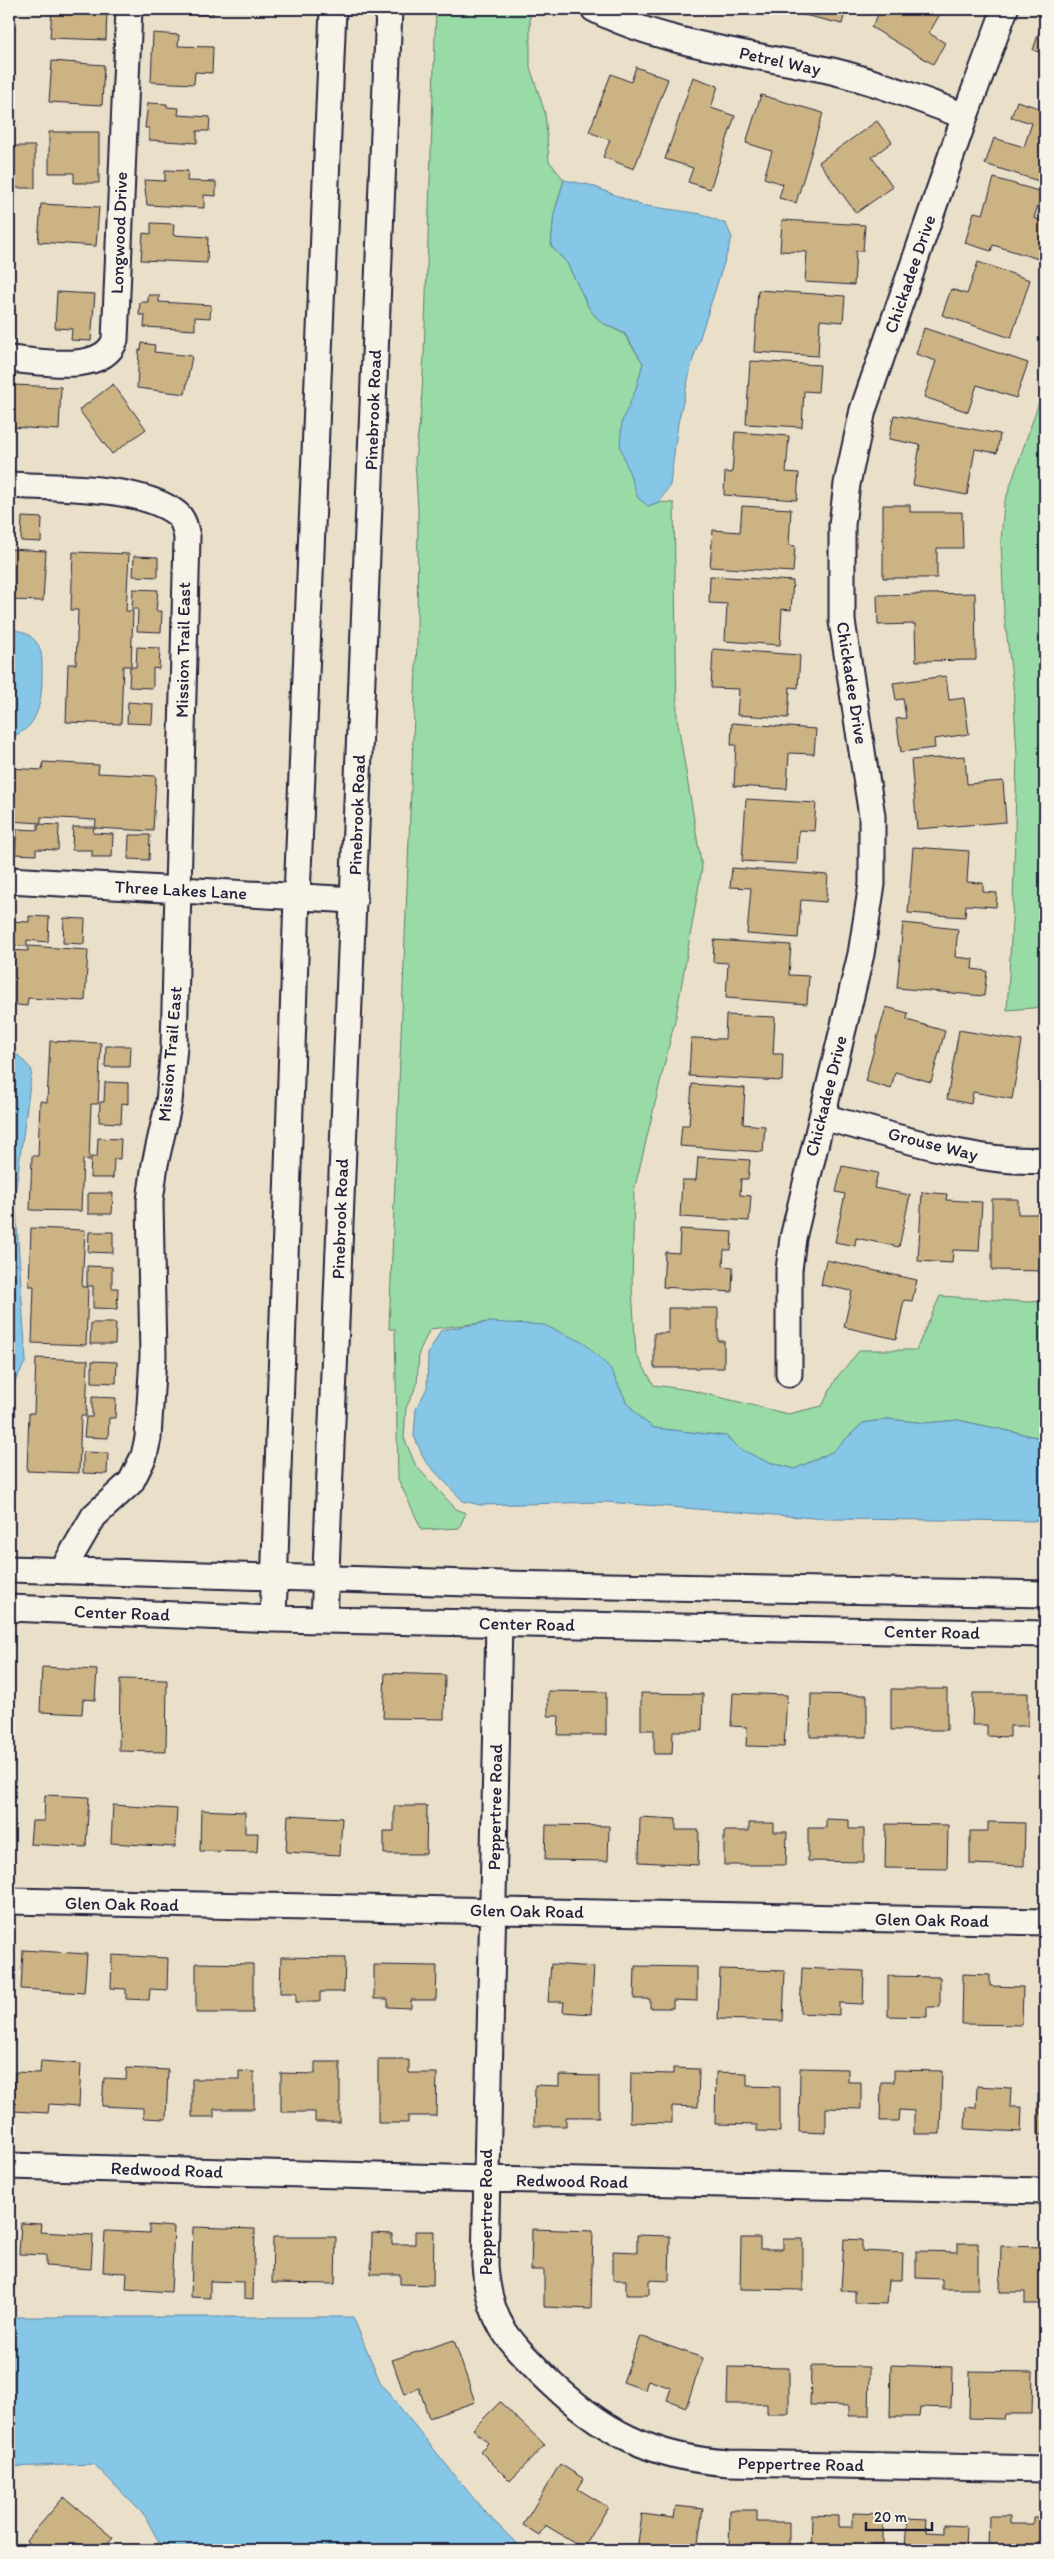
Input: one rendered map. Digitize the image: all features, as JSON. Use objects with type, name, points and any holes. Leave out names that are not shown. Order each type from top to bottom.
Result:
[{"type":"street","name":"Longwood Drive","points":[[9,359],[84,363],[101,359],[112,348],[115,340],[129,9]]},
{"type":"street","points":[[273,1619],[296,897],[333,9]]},
{"type":"street","name":"Pinebrook Road","points":[[324,1620],[389,9]]},
{"type":"street","name":"Petrel Way","points":[[594,9],[631,24],[683,39],[858,78],[965,116]]},
{"type":"street","name":"Chickadee Drive","points":[[789,1374],[789,1270],[793,1238],[863,945],[872,884],[874,849],[868,781],[847,668],[842,621],[842,525],[847,484],[863,410],[965,116],[1005,9]]},
{"type":"street","name":"Mission Trail East","points":[[9,485],[111,491],[153,502],[176,513],[183,521],[187,537],[180,890],[174,1046],[169,1102],[155,1164],[150,1201],[154,1356],[148,1438],[144,1456],[131,1482],[94,1516],[62,1571]]},
{"type":"street","name":"Three Lakes Lane","points":[[9,880],[354,900]]},
{"type":"street","name":"Grouse Way","points":[[822,1117],[990,1158],[1023,1161],[1045,1160]]},
{"type":"street","points":[[9,1569],[325,1579],[1045,1594]]},
{"type":"street","name":"Center Road","points":[[9,1608],[273,1619],[1045,1634]]},
{"type":"street","name":"Peppertree Road","points":[[499,1623],[485,2180],[487,2285],[493,2311],[501,2327],[514,2346],[560,2392],[608,2429],[658,2452],[705,2461],[1045,2469]]},
{"type":"street","name":"Glen Oak Road","points":[[9,1901],[1045,1922]]},
{"type":"street","name":"Redwood Road","points":[[9,2166],[485,2180],[1045,2191]]},
{"type":"green space","points":[[436,9],[530,9],[530,67],[545,113],[549,161],[564,180],[554,214],[551,246],[567,263],[590,310],[601,322],[624,334],[643,363],[636,389],[648,506],[659,502],[674,503],[677,718],[702,868],[676,1016],[634,1191],[632,1288],[636,1354],[654,1385],[690,1390],[788,1414],[822,1406],[837,1377],[860,1350],[916,1350],[940,1296],[1027,1302],[1045,1301],[1045,1439],[958,1420],[926,1423],[888,1419],[863,1423],[832,1452],[795,1469],[765,1461],[740,1449],[726,1436],[654,1428],[641,1419],[627,1403],[610,1368],[489,1322],[430,1329],[419,1352],[417,1385],[406,1408],[404,1438],[416,1466],[456,1509],[466,1513],[459,1528],[422,1530],[398,1479],[395,1329],[389,1329],[417,643],[418,510],[415,460],[421,410],[424,353]]},
{"type":"green space","points":[[1045,385],[1045,837],[1042,869],[1045,886],[1045,1007],[1007,1010],[1013,904],[1017,755],[1013,685],[1004,613],[1001,541],[1004,504]]},
{"type":"water","points":[[564,180],[590,185],[640,205],[702,214],[726,224],[732,238],[693,359],[678,423],[670,485],[659,502],[648,506],[638,498],[620,446],[622,421],[636,389],[643,363],[625,334],[601,322],[590,310],[567,263],[551,246],[554,214]]},
{"type":"water","points":[[9,629],[25,633],[40,648],[42,685],[39,704],[32,722],[19,734],[9,737]]},
{"type":"water","points":[[9,1054],[18,1055],[32,1070],[15,1194],[26,1361],[9,1392]]},
{"type":"water","points":[[489,1322],[544,1325],[583,1342],[610,1368],[627,1403],[641,1419],[654,1428],[726,1436],[740,1449],[765,1461],[795,1469],[832,1452],[863,1423],[888,1419],[926,1423],[958,1420],[1045,1439],[1045,1521],[827,1519],[605,1502],[480,1505],[463,1501],[425,1461],[414,1436],[416,1409],[427,1388],[428,1354],[441,1330]]},
{"type":"water","points":[[9,2317],[353,2317],[381,2384],[483,2510],[523,2550],[163,2550],[145,2516],[94,2464],[9,2467]]},
{"type":"building","points":[[52,9],[107,9],[106,40],[50,38]]},
{"type":"building","points":[[153,9],[213,9],[213,15],[153,12]]},
{"type":"building","points":[[779,9],[846,9],[842,24]]},
{"type":"building","points":[[882,9],[943,9],[929,33],[945,43],[933,64],[871,27]]},
{"type":"building","points":[[1041,26],[1045,28],[1045,54],[1033,50]]},
{"type":"building","points":[[153,33],[179,35],[178,46],[213,47],[212,73],[195,72],[194,84],[151,82]]},
{"type":"building","points":[[52,61],[104,65],[102,105],[49,102]]},
{"type":"building","points":[[636,67],[668,79],[634,169],[603,157],[610,140],[589,132],[611,74],[631,82]]},
{"type":"building","points":[[693,77],[718,86],[711,108],[735,116],[710,189],[688,182],[693,168],[665,159]]},
{"type":"building","points":[[1045,77],[1045,94],[1040,92]]},
{"type":"building","points":[[9,83],[12,83],[12,95],[15,95],[16,121],[9,121]]},
{"type":"building","points":[[761,95],[823,113],[796,203],[779,198],[783,184],[764,178],[772,151],[746,143]]},
{"type":"building","points":[[1017,101],[1045,110],[1045,183],[985,164],[994,138],[1024,147],[1032,123],[1011,117]]},
{"type":"building","points":[[148,103],[167,104],[167,107],[179,108],[178,115],[210,117],[209,131],[197,131],[197,143],[149,140],[149,128],[145,128]]},
{"type":"building","points":[[877,121],[892,142],[872,157],[893,187],[856,213],[819,162]]},
{"type":"building","points":[[49,132],[99,132],[99,183],[74,183],[74,173],[49,173]]},
{"type":"building","points":[[9,146],[35,146],[35,188],[9,188]]},
{"type":"building","points":[[165,170],[188,171],[187,181],[216,182],[216,196],[204,195],[204,208],[147,205],[144,180],[165,181]]},
{"type":"building","points":[[994,178],[1042,192],[1034,218],[1045,222],[1045,261],[993,245],[991,251],[965,243],[974,212],[983,214]]},
{"type":"building","points":[[41,204],[99,207],[96,246],[38,242]]},
{"type":"building","points":[[9,206],[13,206],[10,248],[9,248]]},
{"type":"building","points":[[782,220],[865,225],[863,251],[856,251],[854,285],[805,282],[807,252],[780,251]]},
{"type":"building","points":[[151,223],[174,224],[173,235],[208,237],[207,263],[141,260],[143,233],[151,234]]},
{"type":"building","points":[[978,262],[1030,280],[1011,338],[942,315],[951,289],[967,294]]},
{"type":"building","points":[[9,267],[13,267],[10,295],[9,295]]},
{"type":"building","points":[[758,290],[845,296],[843,322],[820,320],[818,356],[754,352]]},
{"type":"building","points":[[57,292],[95,294],[91,341],[71,340],[72,329],[55,328]]},
{"type":"building","points":[[148,295],[159,295],[159,302],[211,305],[210,318],[195,317],[195,330],[144,327],[145,315],[139,315],[140,302],[148,302]]},
{"type":"building","points":[[924,328],[1028,363],[1016,398],[977,385],[968,412],[924,397],[936,361],[916,354]]},
{"type":"building","points":[[142,343],[155,345],[154,352],[192,356],[185,394],[137,388],[139,350],[141,350]]},
{"type":"building","points":[[750,361],[820,365],[818,392],[804,391],[802,427],[746,424]]},
{"type":"building","points":[[113,384],[146,429],[112,454],[79,410]]},
{"type":"building","points":[[12,385],[61,387],[59,430],[10,427]]},
{"type":"building","points":[[894,415],[1000,434],[997,453],[975,449],[967,495],[913,485],[920,445],[889,439]]},
{"type":"building","points":[[735,432],[789,436],[786,472],[799,473],[797,500],[724,495],[725,472],[732,473]]},
{"type":"building","points":[[883,505],[910,505],[910,512],[962,512],[963,548],[937,548],[937,578],[883,578]]},
{"type":"building","points":[[742,506],[791,509],[789,545],[795,546],[793,572],[710,567],[713,530],[740,532]]},
{"type":"building","points":[[22,517],[42,518],[41,542],[21,541]]},
{"type":"building","points":[[9,549],[46,551],[43,601],[9,600]]},
{"type":"building","points":[[73,552],[129,554],[126,611],[133,611],[131,666],[123,666],[121,724],[66,722],[68,664],[76,664],[78,610],[71,610]]},
{"type":"building","points":[[134,556],[158,557],[158,577],[133,576]]},
{"type":"building","points":[[710,576],[793,581],[791,610],[782,609],[780,645],[725,641],[727,604],[709,603]]},
{"type":"building","points":[[133,589],[158,590],[156,611],[162,611],[161,632],[137,631],[138,609],[132,609]]},
{"type":"building","points":[[975,593],[976,660],[916,661],[915,624],[878,625],[877,595]]},
{"type":"building","points":[[137,647],[160,648],[159,669],[153,668],[153,688],[129,687],[130,667],[136,667]]},
{"type":"building","points":[[713,649],[800,655],[798,688],[790,687],[788,718],[737,715],[739,689],[711,688]]},
{"type":"building","points":[[946,676],[949,700],[964,698],[969,734],[934,739],[935,748],[901,752],[896,719],[906,718],[903,699],[896,700],[893,683]]},
{"type":"building","points":[[128,702],[153,704],[152,724],[127,723]]},
{"type":"building","points":[[732,723],[816,729],[814,754],[789,753],[787,789],[734,786],[736,745],[731,745]]},
{"type":"building","points":[[965,756],[967,784],[1003,781],[1006,822],[917,829],[911,760]]},
{"type":"building","points":[[43,762],[99,765],[98,773],[156,776],[153,831],[95,828],[96,820],[41,817],[41,823],[9,821],[9,768],[42,770]]},
{"type":"building","points":[[746,799],[816,803],[814,831],[799,830],[797,864],[742,861]]},
{"type":"building","points":[[38,824],[59,825],[58,850],[36,849],[36,855],[15,854],[17,829],[38,830]]},
{"type":"building","points":[[73,827],[94,827],[93,833],[113,834],[112,857],[92,857],[92,850],[72,850]]},
{"type":"building","points":[[129,835],[150,835],[149,860],[128,859]]},
{"type":"building","points":[[913,847],[969,851],[967,882],[983,883],[983,892],[997,893],[996,907],[966,905],[965,917],[908,913]]},
{"type":"building","points":[[732,868],[828,875],[826,902],[801,900],[798,938],[747,934],[751,888],[730,887]]},
{"type":"building","points":[[29,916],[49,917],[48,942],[27,940],[27,946],[9,945],[9,921],[29,922]]},
{"type":"building","points":[[64,918],[85,919],[84,944],[63,943]]},
{"type":"building","points":[[903,923],[958,929],[955,957],[973,959],[972,969],[987,971],[984,996],[897,988]]},
{"type":"building","points":[[714,940],[791,945],[789,975],[809,976],[807,1004],[726,998],[728,963],[713,962]]},
{"type":"building","points":[[28,946],[88,950],[85,1001],[28,998],[27,1006],[9,1004],[9,950],[28,951]]},
{"type":"building","points":[[886,1007],[908,1013],[907,1020],[945,1031],[931,1082],[895,1072],[891,1089],[865,1081]]},
{"type":"building","points":[[726,1015],[775,1017],[773,1054],[783,1054],[782,1081],[689,1076],[691,1038],[725,1039]]},
{"type":"building","points":[[959,1030],[1022,1041],[1012,1099],[973,1092],[971,1104],[947,1099]]},
{"type":"building","points":[[50,1041],[101,1043],[98,1104],[91,1104],[89,1160],[83,1159],[81,1211],[30,1210],[32,1156],[38,1156],[40,1101],[47,1102]]},
{"type":"building","points":[[106,1046],[131,1046],[130,1067],[105,1067]]},
{"type":"building","points":[[105,1082],[128,1083],[128,1104],[122,1103],[121,1123],[99,1122],[100,1102],[104,1102]]},
{"type":"building","points":[[692,1084],[745,1088],[743,1124],[765,1126],[763,1152],[680,1146],[682,1125],[689,1125]]},
{"type":"building","points":[[98,1138],[121,1139],[120,1159],[114,1159],[113,1178],[90,1178],[91,1157],[97,1157]]},
{"type":"building","points":[[698,1157],[750,1160],[748,1179],[741,1179],[740,1195],[751,1196],[749,1221],[680,1217],[682,1180],[696,1180]]},
{"type":"building","points":[[842,1166],[878,1173],[874,1188],[910,1195],[899,1247],[856,1238],[855,1246],[835,1242],[845,1194],[836,1192]]},
{"type":"building","points":[[922,1192],[947,1194],[946,1200],[982,1202],[979,1251],[953,1250],[952,1263],[918,1261]]},
{"type":"building","points":[[88,1193],[113,1193],[112,1214],[88,1214]]},
{"type":"building","points":[[992,1199],[1018,1199],[1018,1214],[1045,1214],[1045,1271],[992,1270]]},
{"type":"building","points":[[31,1228],[85,1230],[82,1287],[88,1287],[86,1345],[32,1343],[34,1286],[29,1286]]},
{"type":"building","points":[[680,1229],[732,1232],[731,1250],[724,1250],[723,1266],[733,1267],[732,1292],[663,1287],[665,1252],[679,1253]]},
{"type":"building","points":[[89,1232],[113,1232],[113,1253],[88,1252]]},
{"type":"building","points":[[826,1260],[917,1280],[912,1301],[904,1300],[896,1339],[844,1327],[852,1291],[821,1285]]},
{"type":"building","points":[[87,1266],[112,1267],[112,1288],[118,1288],[117,1309],[93,1308],[93,1286],[87,1286]]},
{"type":"building","points":[[668,1308],[718,1308],[718,1341],[724,1341],[724,1368],[654,1368],[654,1333],[668,1333]]},
{"type":"building","points":[[91,1323],[116,1323],[115,1344],[90,1344]]},
{"type":"building","points":[[36,1358],[88,1360],[86,1416],[81,1416],[79,1473],[27,1471],[29,1413],[34,1413]]},
{"type":"building","points":[[92,1361],[117,1362],[116,1383],[92,1382]]},
{"type":"building","points":[[92,1397],[116,1398],[115,1418],[109,1418],[108,1438],[84,1437],[86,1417],[92,1417]]},
{"type":"building","points":[[83,1452],[108,1453],[107,1474],[83,1473]]},
{"type":"building","points":[[42,1667],[97,1670],[95,1700],[83,1699],[82,1714],[40,1712]]},
{"type":"building","points":[[385,1673],[445,1675],[444,1719],[383,1718]]},
{"type":"building","points":[[120,1679],[167,1680],[166,1752],[119,1751]]},
{"type":"building","points":[[891,1689],[947,1689],[947,1730],[891,1730]]},
{"type":"building","points":[[548,1691],[606,1692],[606,1735],[558,1735],[559,1716],[548,1716]]},
{"type":"building","points":[[641,1693],[703,1694],[702,1731],[673,1731],[672,1754],[654,1754],[654,1730],[641,1730]]},
{"type":"building","points":[[733,1693],[787,1695],[784,1747],[746,1746],[747,1727],[731,1726]]},
{"type":"building","points":[[973,1693],[1028,1693],[1028,1726],[1010,1726],[1010,1737],[987,1736],[987,1725],[972,1725]]},
{"type":"building","points":[[811,1694],[867,1695],[867,1737],[810,1737]]},
{"type":"building","points":[[45,1795],[89,1797],[86,1847],[30,1844],[32,1821],[44,1821]]},
{"type":"building","points":[[113,1805],[177,1809],[175,1847],[111,1843]]},
{"type":"building","points":[[394,1806],[427,1806],[426,1854],[384,1854],[384,1831],[394,1831]]},
{"type":"building","points":[[201,1810],[245,1812],[245,1833],[258,1833],[257,1852],[200,1851]]},
{"type":"building","points":[[288,1815],[342,1818],[340,1855],[286,1852]]},
{"type":"building","points":[[640,1817],[676,1819],[676,1830],[699,1830],[698,1865],[639,1862]]},
{"type":"building","points":[[826,1819],[849,1820],[849,1829],[864,1829],[864,1862],[808,1861],[808,1828],[826,1828]]},
{"type":"building","points":[[988,1822],[1025,1823],[1024,1866],[970,1864],[970,1831],[988,1831]]},
{"type":"building","points":[[749,1823],[774,1823],[774,1832],[787,1832],[786,1865],[724,1865],[724,1831],[749,1831]]},
{"type":"building","points":[[886,1824],[948,1825],[947,1869],[885,1868]]},
{"type":"building","points":[[546,1825],[609,1826],[608,1861],[545,1860]]},
{"type":"building","points":[[23,1950],[87,1954],[84,1993],[21,1989]]},
{"type":"building","points":[[112,1955],[168,1958],[167,1990],[150,1989],[149,2000],[126,1999],[126,1989],[111,1988]]},
{"type":"building","points":[[281,1957],[345,1958],[344,1992],[320,1992],[320,2002],[296,2002],[296,1993],[280,1993]]},
{"type":"building","points":[[196,1963],[253,1964],[253,2013],[196,2013]]},
{"type":"building","points":[[551,1964],[594,1967],[591,2014],[563,2012],[564,2002],[548,2002]]},
{"type":"building","points":[[374,1965],[437,1966],[436,2000],[411,2000],[411,2008],[388,2007],[388,1999],[374,1999]]},
{"type":"building","points":[[635,1966],[697,1967],[697,2001],[673,2000],[673,2008],[650,2008],[650,1999],[634,1999]]},
{"type":"building","points":[[802,1968],[864,1971],[863,2004],[839,2003],[839,2015],[800,2013]]},
{"type":"building","points":[[720,1969],[785,1971],[783,2021],[718,2019]]},
{"type":"building","points":[[963,1974],[990,1975],[990,1986],[1023,1987],[1022,2025],[962,2024]]},
{"type":"building","points":[[888,1976],[940,1977],[940,2007],[927,2007],[927,2017],[888,2016]]},
{"type":"building","points":[[1045,1983],[1045,2020],[1044,2020]]},
{"type":"building","points":[[378,2060],[409,2060],[409,2073],[437,2073],[436,2116],[408,2116],[408,2123],[378,2123]]},
{"type":"building","points":[[41,2061],[81,2064],[79,2106],[49,2104],[48,2113],[13,2111],[15,2072],[40,2073]]},
{"type":"building","points":[[315,2062],[340,2062],[340,2122],[315,2122],[315,2112],[281,2112],[281,2073],[315,2074]]},
{"type":"building","points":[[127,2068],[168,2070],[166,2119],[143,2118],[143,2108],[102,2106],[104,2078],[126,2079]]},
{"type":"building","points":[[673,2068],[699,2069],[698,2107],[672,2106],[672,2123],[630,2122],[631,2073],[673,2074]]},
{"type":"building","points":[[800,2068],[848,2069],[848,2082],[861,2082],[861,2109],[826,2108],[826,2133],[799,2132]]},
{"type":"building","points":[[894,2070],[942,2071],[940,2134],[914,2134],[914,2111],[900,2110],[899,2121],[880,2121],[881,2082],[894,2082]]},
{"type":"building","points":[[239,2071],[254,2072],[254,2109],[214,2109],[214,2117],[192,2117],[192,2079],[239,2079]]},
{"type":"building","points":[[716,2072],[747,2073],[747,2086],[780,2087],[780,2132],[757,2131],[757,2125],[715,2124]]},
{"type":"building","points":[[559,2075],[599,2076],[599,2117],[566,2117],[566,2126],[534,2126],[535,2085],[559,2086]]},
{"type":"building","points":[[977,2086],[1011,2088],[1010,2107],[1022,2107],[1021,2132],[965,2129],[966,2107],[976,2108]]},
{"type":"building","points":[[1038,2094],[1045,2094],[1045,2135],[1038,2135]]},
{"type":"building","points":[[21,2223],[41,2224],[40,2232],[93,2235],[91,2269],[46,2266],[46,2255],[19,2254]]},
{"type":"building","points":[[149,2225],[174,2227],[171,2292],[126,2289],[127,2273],[103,2272],[105,2231],[149,2233]]},
{"type":"building","points":[[193,2227],[255,2229],[253,2299],[244,2298],[244,2282],[210,2281],[210,2298],[191,2297]]},
{"type":"building","points":[[532,2229],[593,2231],[591,2309],[544,2307],[544,2270],[531,2270]]},
{"type":"building","points":[[415,2231],[434,2231],[433,2285],[400,2284],[400,2274],[371,2274],[372,2233],[392,2234],[392,2244],[415,2244]]},
{"type":"building","points":[[637,2235],[670,2236],[669,2281],[649,2280],[649,2295],[626,2295],[626,2280],[613,2280],[613,2251],[637,2252]]},
{"type":"building","points":[[273,2237],[336,2237],[335,2284],[272,2283]]},
{"type":"building","points":[[741,2238],[760,2238],[760,2249],[783,2249],[783,2239],[803,2239],[803,2290],[740,2289]]},
{"type":"building","points":[[844,2239],[862,2240],[862,2251],[903,2253],[902,2280],[889,2280],[887,2304],[855,2303],[855,2291],[841,2290]]},
{"type":"building","points":[[958,2243],[978,2243],[978,2289],[942,2289],[942,2279],[916,2278],[916,2251],[958,2252]]},
{"type":"building","points":[[1001,2246],[1045,2247],[1045,2304],[1025,2304],[1025,2292],[1000,2292]]},
{"type":"building","points":[[640,2336],[703,2358],[686,2407],[667,2400],[671,2388],[648,2380],[645,2390],[623,2382]]},
{"type":"building","points":[[454,2340],[475,2402],[429,2418],[419,2388],[404,2394],[392,2360]]},
{"type":"building","points":[[891,2365],[952,2367],[951,2408],[920,2407],[919,2417],[890,2417]]},
{"type":"building","points":[[811,2366],[870,2367],[869,2416],[849,2416],[849,2406],[810,2405]]},
{"type":"building","points":[[728,2367],[789,2368],[789,2414],[767,2414],[767,2404],[727,2404]]},
{"type":"building","points":[[970,2371],[1033,2372],[1032,2414],[1005,2414],[1004,2419],[969,2418]]},
{"type":"building","points":[[500,2402],[545,2445],[510,2481],[480,2451],[488,2443],[473,2429]]},
{"type":"building","points":[[560,2464],[584,2479],[578,2489],[608,2507],[584,2548],[545,2525],[539,2535],[523,2525]]},
{"type":"building","points":[[64,2497],[113,2538],[103,2550],[37,2550],[26,2541]]},
{"type":"building","points":[[676,2506],[703,2509],[697,2550],[637,2550],[642,2514],[674,2518]]},
{"type":"building","points":[[730,2510],[757,2510],[757,2522],[789,2522],[789,2550],[729,2550]]},
{"type":"building","points":[[853,2513],[883,2514],[883,2544],[873,2544],[873,2550],[811,2550],[812,2515],[838,2516],[838,2527],[853,2527]]},
{"type":"building","points":[[989,2516],[1010,2516],[1010,2524],[1033,2524],[1033,2517],[1045,2517],[1045,2550],[988,2550]]},
{"type":"building","points":[[907,2518],[927,2519],[926,2532],[944,2533],[944,2525],[966,2526],[965,2550],[905,2550]]}]
